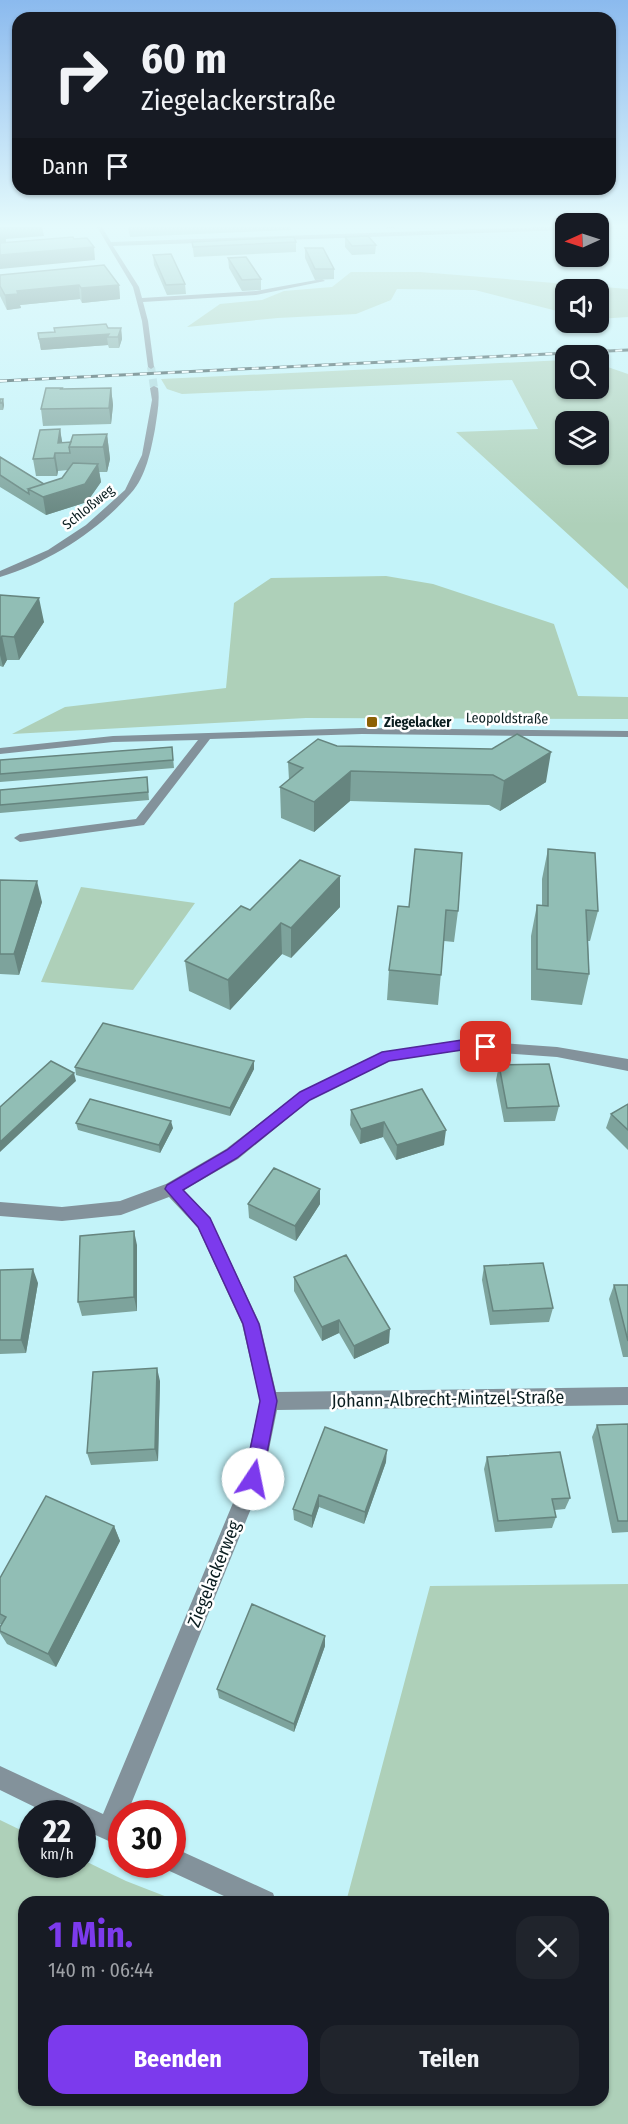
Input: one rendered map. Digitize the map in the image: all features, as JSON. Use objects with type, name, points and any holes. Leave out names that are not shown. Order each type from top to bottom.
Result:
[{"type":"street","points":[[144,326],[151,367]]},
{"type":"street","name":"Schloßweg","points":[[0,574],[51,552],[89,527],[129,491],[146,455],[156,400],[154,388]]},
{"type":"street","name":"Leopoldstraße","points":[[0,751],[113,739],[373,731],[628,734]]},
{"type":"street","points":[[21,838],[140,822],[207,736]]},
{"type":"street","points":[[0,1209],[62,1214],[121,1208],[172,1189],[232,1154],[305,1096],[387,1056],[462,1045],[557,1052],[628,1065]]},
{"type":"street","name":"Ziegelackerweg","points":[[128,1800],[253,1479],[269,1401],[251,1324],[204,1223],[172,1189]]},
{"type":"street","name":"Johann-Albrecht-Mintzel-Straße","points":[[269,1401],[628,1396]]},
{"type":"street","points":[[0,1778],[46,1800]]},
{"type":"street","points":[[186,1866],[251,1896]]},
{"type":"green space","points":[[555,360],[555,399],[609,399],[609,367],[628,374],[628,589],[456,432],[538,429],[512,380],[182,394],[167,389],[161,379]]},
{"type":"green space","points":[[386,576],[433,584],[554,624],[578,696],[628,697],[628,719],[306,718],[12,734],[65,707],[226,688],[234,603],[271,578]]},
{"type":"green space","points":[[81,887],[195,903],[133,990],[41,982]]},
{"type":"green space","points":[[628,1584],[628,2124],[0,2124],[0,1820],[18,1829],[18,1878],[96,1878],[96,1866],[108,1872],[108,1878],[120,1878],[165,1896],[18,1896],[18,2106],[609,2106],[609,1896],[348,1896],[430,1586]]},
{"type":"building","points":[[107,326],[121,328],[118,337],[107,337],[109,334],[39,339],[38,333],[55,332],[54,328]]},
{"type":"building","points":[[46,388],[111,388],[109,408],[41,409]]},
{"type":"building","points":[[60,429],[58,443],[71,442],[70,453],[55,453],[54,458],[33,459],[40,430]]},
{"type":"building","points":[[107,434],[103,447],[69,447],[73,435]]},
{"type":"building","points":[[0,457],[44,484],[28,489],[29,494],[0,475]]},
{"type":"building","points":[[73,463],[98,464],[85,484],[43,497],[28,489],[62,478]]},
{"type":"building","points":[[0,595],[39,598],[14,637],[2,636],[0,639]]},
{"type":"building","points":[[517,734],[551,752],[504,781],[493,775],[351,771],[314,802],[280,787],[303,768],[288,762],[318,739],[337,746],[492,749]]},
{"type":"building","points":[[172,747],[173,760],[0,774],[0,760]]},
{"type":"building","points":[[147,777],[148,792],[0,805],[0,790]]},
{"type":"building","points":[[415,849],[462,853],[458,911],[446,910],[441,975],[389,970],[398,906],[409,907]]},
{"type":"building","points":[[548,849],[595,853],[598,911],[586,910],[589,974],[537,969],[537,905],[548,906]]},
{"type":"building","points":[[300,860],[340,876],[291,928],[281,923],[228,980],[185,961],[241,906],[250,910]]},
{"type":"building","points":[[0,880],[37,881],[14,954],[0,954]]},
{"type":"building","points":[[103,1023],[254,1061],[230,1108],[75,1067]]},
{"type":"building","points":[[51,1061],[74,1073],[0,1142],[0,1107]]},
{"type":"building","points":[[549,1064],[559,1106],[507,1108],[499,1065]]},
{"type":"building","points":[[422,1089],[446,1130],[397,1145],[384,1122],[361,1129],[351,1110]]},
{"type":"building","points":[[90,1099],[171,1121],[159,1145],[76,1123]]},
{"type":"building","points":[[628,1104],[628,1130],[611,1114]]},
{"type":"building","points":[[274,1168],[320,1189],[295,1226],[248,1204]]},
{"type":"building","points":[[134,1231],[134,1297],[78,1302],[80,1236]]},
{"type":"building","points":[[346,1255],[390,1329],[354,1346],[339,1320],[322,1327],[294,1277]]},
{"type":"building","points":[[543,1263],[553,1308],[493,1311],[484,1266]]},
{"type":"building","points":[[33,1269],[21,1340],[0,1340],[0,1270]]},
{"type":"building","points":[[614,1285],[628,1285],[628,1341]]},
{"type":"building","points":[[157,1368],[155,1449],[87,1453],[93,1372]]},
{"type":"building","points":[[628,1424],[628,1521],[618,1521],[597,1425]]},
{"type":"building","points":[[325,1427],[387,1450],[365,1512],[319,1495],[312,1516],[293,1509]]},
{"type":"building","points":[[560,1452],[570,1498],[552,1499],[556,1517],[498,1521],[487,1457]]},
{"type":"building","points":[[46,1496],[114,1526],[48,1654],[0,1631],[6,1617],[0,1614],[0,1578]]},
{"type":"building","points":[[252,1604],[325,1636],[294,1724],[217,1689]]},
{"type":"tunnel","points":[[151,367],[154,388]]},
{"type":"railway","points":[[0,381],[628,350]]},
{"type":"place","name":"Ziegelacker","points":[[372,722]]},
{"type":"route","points":[[253,1479],[269,1401],[251,1324],[204,1223],[172,1189],[232,1154],[305,1096],[387,1056],[462,1045],[486,1047]]}]
